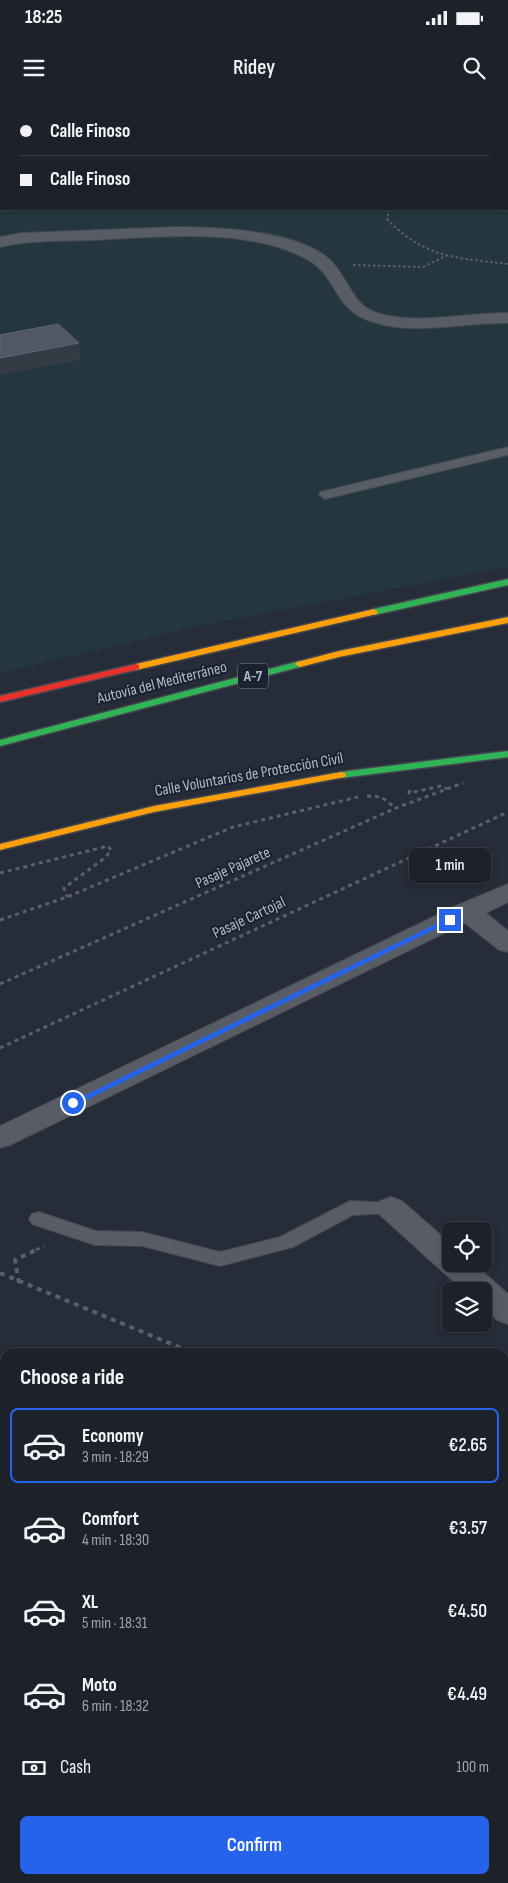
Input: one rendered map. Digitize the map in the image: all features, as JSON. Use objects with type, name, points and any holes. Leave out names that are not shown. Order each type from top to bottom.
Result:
[{"type":"main road","name":"Autovía del Mediterráneo","points":[[0,699],[305,627],[508,582]]},
{"type":"main road","name":"Autovía del Mediterráneo","points":[[0,743],[339,654],[508,620]]},
{"type":"main road","name":"Calle Voluntarios de Protección Civíl","points":[[0,847],[152,808],[328,776],[462,758],[508,754]]},
{"type":"street","points":[[0,242],[34,237],[148,232],[251,237],[290,246],[317,258],[349,301],[364,314],[385,320],[422,322],[508,318]]},
{"type":"street","points":[[0,1138],[508,892]]},
{"type":"street","points":[[468,911],[508,944]]},
{"type":"street","points":[[391,1208],[442,1254]]},
{"type":"street","points":[[462,1272],[508,1312]]},
{"type":"lane","points":[[325,495],[508,451]]},
{"type":"lane","points":[[39,1219],[95,1238],[142,1239],[220,1259],[286,1242],[350,1208],[391,1208]]},
{"type":"path","points":[[389,210],[386,219],[406,238],[448,255],[508,264]]},
{"type":"path","points":[[322,264],[423,267],[448,255]]},
{"type":"path","name":"Pasaje Pajarete","points":[[0,984],[396,808],[469,781]]},
{"type":"path","points":[[0,920],[67,897],[233,827],[364,796],[381,796],[396,808]]},
{"type":"path","name":"Pasaje Cartojal","points":[[0,1048],[508,812]]},
{"type":"path","points":[[0,874],[108,846],[111,850],[106,857],[64,888],[67,897]]},
{"type":"path","points":[[20,1283],[15,1260],[46,1245]]},
{"type":"path","points":[[0,1273],[20,1283],[180,1348]]},
{"type":"shaded area","points":[[0,210],[508,210],[508,567],[209,624],[0,673]]},
{"type":"building","points":[[58,324],[79,343],[0,358],[0,335]]},
{"type":"traffic: fast","points":[[374,612],[508,582]]},
{"type":"traffic: fast","points":[[0,743],[300,664]]},
{"type":"traffic: fast","points":[[341,775],[508,754]]},
{"type":"traffic: slow","points":[[136,667],[374,612]]},
{"type":"traffic: slow","points":[[300,664],[339,654],[508,620]]},
{"type":"traffic: slow","points":[[0,847],[154,809],[341,775]]},
{"type":"traffic: jam","points":[[0,699],[136,667]]},
{"type":"route","points":[[73,1103],[450,920]]}]
